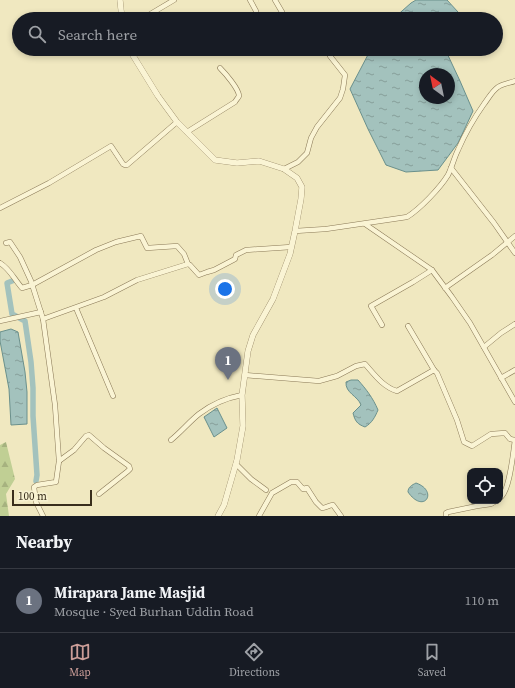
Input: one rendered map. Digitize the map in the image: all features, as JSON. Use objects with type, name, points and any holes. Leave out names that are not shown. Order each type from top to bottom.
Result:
[{"type":"street","points":[[120,0],[121,12]]},
{"type":"street","points":[[154,12],[174,0]]},
{"type":"street","points":[[250,0],[256,11]]},
{"type":"street","points":[[275,0],[282,12]]},
{"type":"street","points":[[133,56],[158,96],[177,122],[215,160],[237,163],[259,161],[284,169],[297,178],[302,187],[290,254],[273,299],[252,335],[248,350],[242,395],[243,426],[236,464],[224,505],[218,516]]},
{"type":"street","points":[[284,169],[298,162],[306,153],[311,138],[317,127],[340,98],[345,75],[330,56]]},
{"type":"street","points":[[187,132],[235,102],[238,98],[239,94],[229,76],[220,68]]},
{"type":"street","points":[[295,231],[326,229],[407,217],[427,200],[447,177],[466,134],[492,92],[497,88],[515,81]]},
{"type":"street","points":[[0,208],[49,183],[111,146],[125,166],[177,122]]},
{"type":"street","points":[[451,168],[494,223],[515,253]]},
{"type":"street","points":[[365,224],[432,270],[470,323],[515,402]]},
{"type":"street","points":[[0,262],[5,266],[22,288],[32,285],[96,250],[116,242],[141,236],[147,248],[177,246],[184,254],[188,264],[199,275],[214,270],[235,259],[236,255],[246,250],[291,247]]},
{"type":"street","points":[[446,288],[508,243],[515,236]]},
{"type":"street","points":[[6,243],[10,242],[20,257],[32,285],[41,312],[55,405],[59,461],[56,482],[37,485],[34,487],[36,502],[43,516]]},
{"type":"street","points":[[43,319],[104,297],[137,280],[188,264]]},
{"type":"street","points":[[382,325],[371,306],[432,270]]},
{"type":"street","points":[[76,308],[113,396]]},
{"type":"street","points":[[0,321],[41,312]]},
{"type":"street","points":[[484,347],[515,324]]},
{"type":"street","points":[[408,326],[434,370],[437,372],[457,420],[464,442],[472,446],[491,434],[505,433],[510,439],[515,440],[512,462],[506,490],[503,496]]},
{"type":"street","points":[[245,375],[319,381],[337,376],[356,366],[365,364],[383,384],[397,391],[434,370]]},
{"type":"street","points":[[501,378],[515,370]]},
{"type":"street","points":[[171,440],[200,413],[214,404],[228,398],[242,395]]},
{"type":"street","points":[[59,461],[74,450],[86,436],[89,435],[129,466],[130,469],[128,471],[99,494]]},
{"type":"street","points":[[236,464],[251,479],[266,490]]},
{"type":"street","points":[[259,516],[272,493],[290,482],[297,482],[303,489],[308,488],[316,502],[322,508],[334,505],[341,516]]},
{"type":"street","points":[[446,516],[446,513],[448,512],[491,504]]},
{"type":"green space","points":[[6,442],[15,479],[6,494],[9,516],[0,516],[0,445]]},
{"type":"water","points":[[416,0],[447,0],[458,12],[401,12]]},
{"type":"water","points":[[367,56],[448,56],[454,68],[419,68],[419,104],[455,104],[455,70],[473,111],[458,143],[438,170],[406,172],[386,165],[350,89]]},
{"type":"water","points":[[11,329],[18,332],[25,372],[27,392],[27,424],[11,425],[9,389],[0,341],[0,332]]},
{"type":"water","points":[[358,380],[369,394],[378,410],[370,424],[365,427],[358,423],[353,413],[361,405],[346,386],[346,382]]},
{"type":"water","points":[[217,408],[227,428],[214,437],[204,417]]},
{"type":"water","points":[[416,483],[427,491],[427,499],[424,501],[414,499],[408,492],[409,487]]},
{"type":"waterway","points":[[12,281],[7,283],[12,314],[25,321],[31,362],[37,475],[36,481]]},
{"type":"place","name":"Mirapara Jame Masjid","points":[[228,380]]}]
